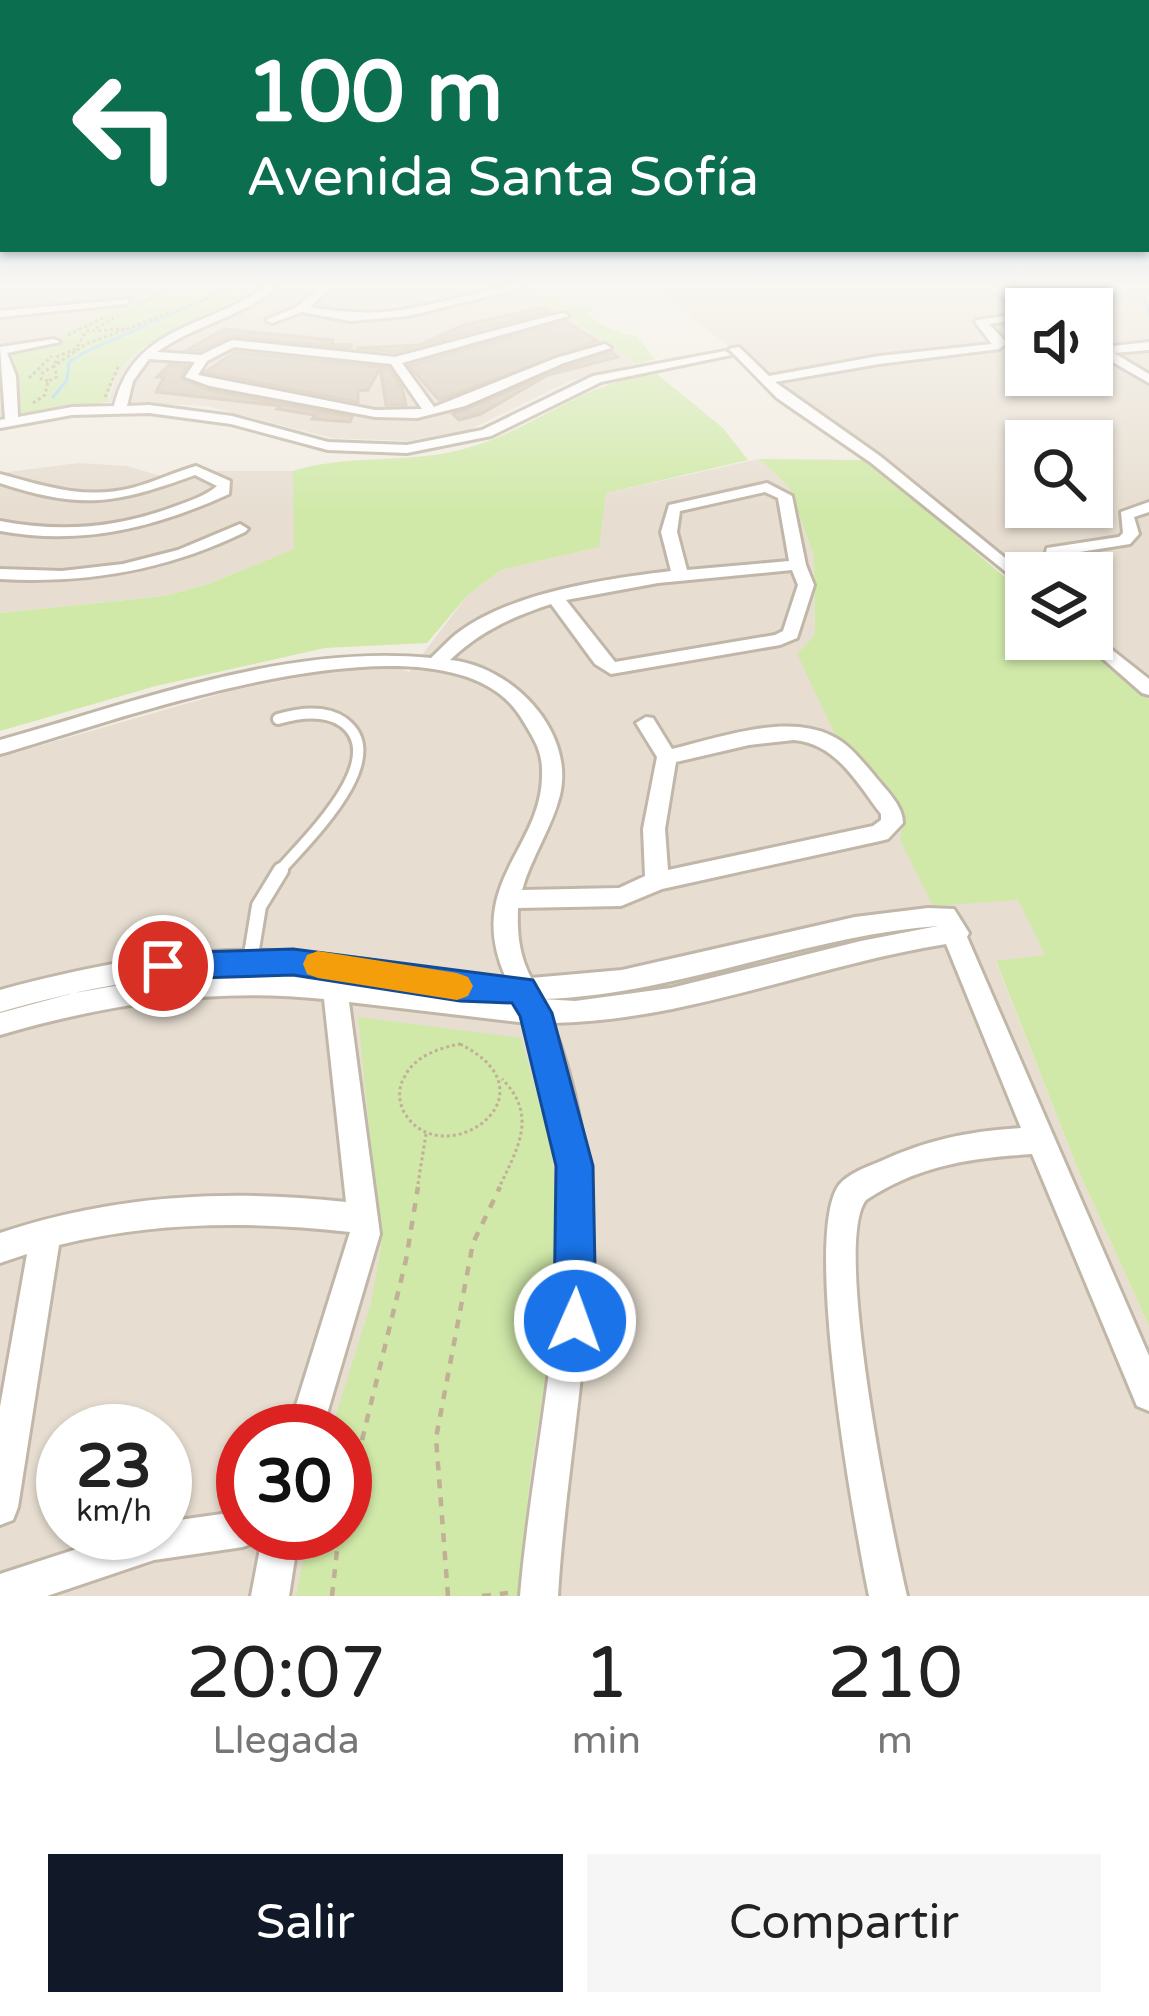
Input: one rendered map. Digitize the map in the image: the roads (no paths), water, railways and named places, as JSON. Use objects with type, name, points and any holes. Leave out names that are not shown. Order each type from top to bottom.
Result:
[{"type":"street","points":[[6,361],[10,369],[6,422],[120,408],[212,416],[340,448],[407,449],[499,428],[597,379],[683,361]]},
{"type":"street","points":[[120,408],[129,374],[139,361]]},
{"type":"street","points":[[202,361],[192,378],[294,396],[363,415],[430,411],[548,361]]},
{"type":"street","points":[[366,361],[399,366],[421,361]]},
{"type":"street","points":[[742,361],[875,459],[1005,565]]},
{"type":"street","points":[[766,380],[871,361]]},
{"type":"street","points":[[399,366],[430,411]]},
{"type":"street","points":[[1141,366],[1149,379]]},
{"type":"street","points":[[0,478],[73,497],[132,493],[196,470],[225,484],[213,496],[143,525],[72,533],[0,526]]},
{"type":"street","points":[[556,600],[610,668],[780,640],[791,634],[806,585],[785,496],[767,487],[671,511],[670,550],[680,573]]},
{"type":"street","points":[[1053,552],[1124,541],[1131,534],[1126,514],[1149,507]]},
{"type":"street","points":[[0,574],[58,576],[124,568],[188,552],[240,529]]},
{"type":"street","points":[[438,662],[462,635],[488,620],[556,600],[680,573],[798,565]]},
{"type":"street","points":[[0,748],[337,660],[399,656],[438,662],[488,680],[516,698],[537,722],[550,749],[550,796],[515,865],[506,899],[506,944],[566,1119],[578,1219],[575,1321],[539,1596]]},
{"type":"street","points":[[1113,658],[1149,689]]},
{"type":"street","points":[[646,723],[667,758],[654,829],[657,881]]},
{"type":"street","points":[[506,899],[621,897],[657,881],[880,833],[893,818],[834,746],[809,734],[791,733],[667,758]]},
{"type":"street","points":[[0,1001],[118,973],[250,961],[466,1011],[528,1001],[654,1002],[951,924],[1149,1394]]},
{"type":"street","points":[[0,1024],[68,1005],[157,989],[335,977]]},
{"type":"street","points":[[314,1404],[362,1252],[365,1220],[335,977]]},
{"type":"street","points":[[888,1596],[856,1424],[841,1213],[858,1188],[948,1149],[1040,1140]]},
{"type":"street","points":[[0,1248],[126,1215],[209,1207],[365,1220]]},
{"type":"street","points":[[0,1507],[46,1233]]},
{"type":"street","points":[[0,1593],[154,1542],[216,1533]]},
{"type":"street","points":[[270,1596],[276,1560]]},
{"type":"lane","points":[[250,961],[254,924],[267,889],[348,789],[360,755],[355,734],[336,718],[306,714],[278,719]]},
{"type":"waterway","points":[[53,397],[67,380],[70,361]]}]
